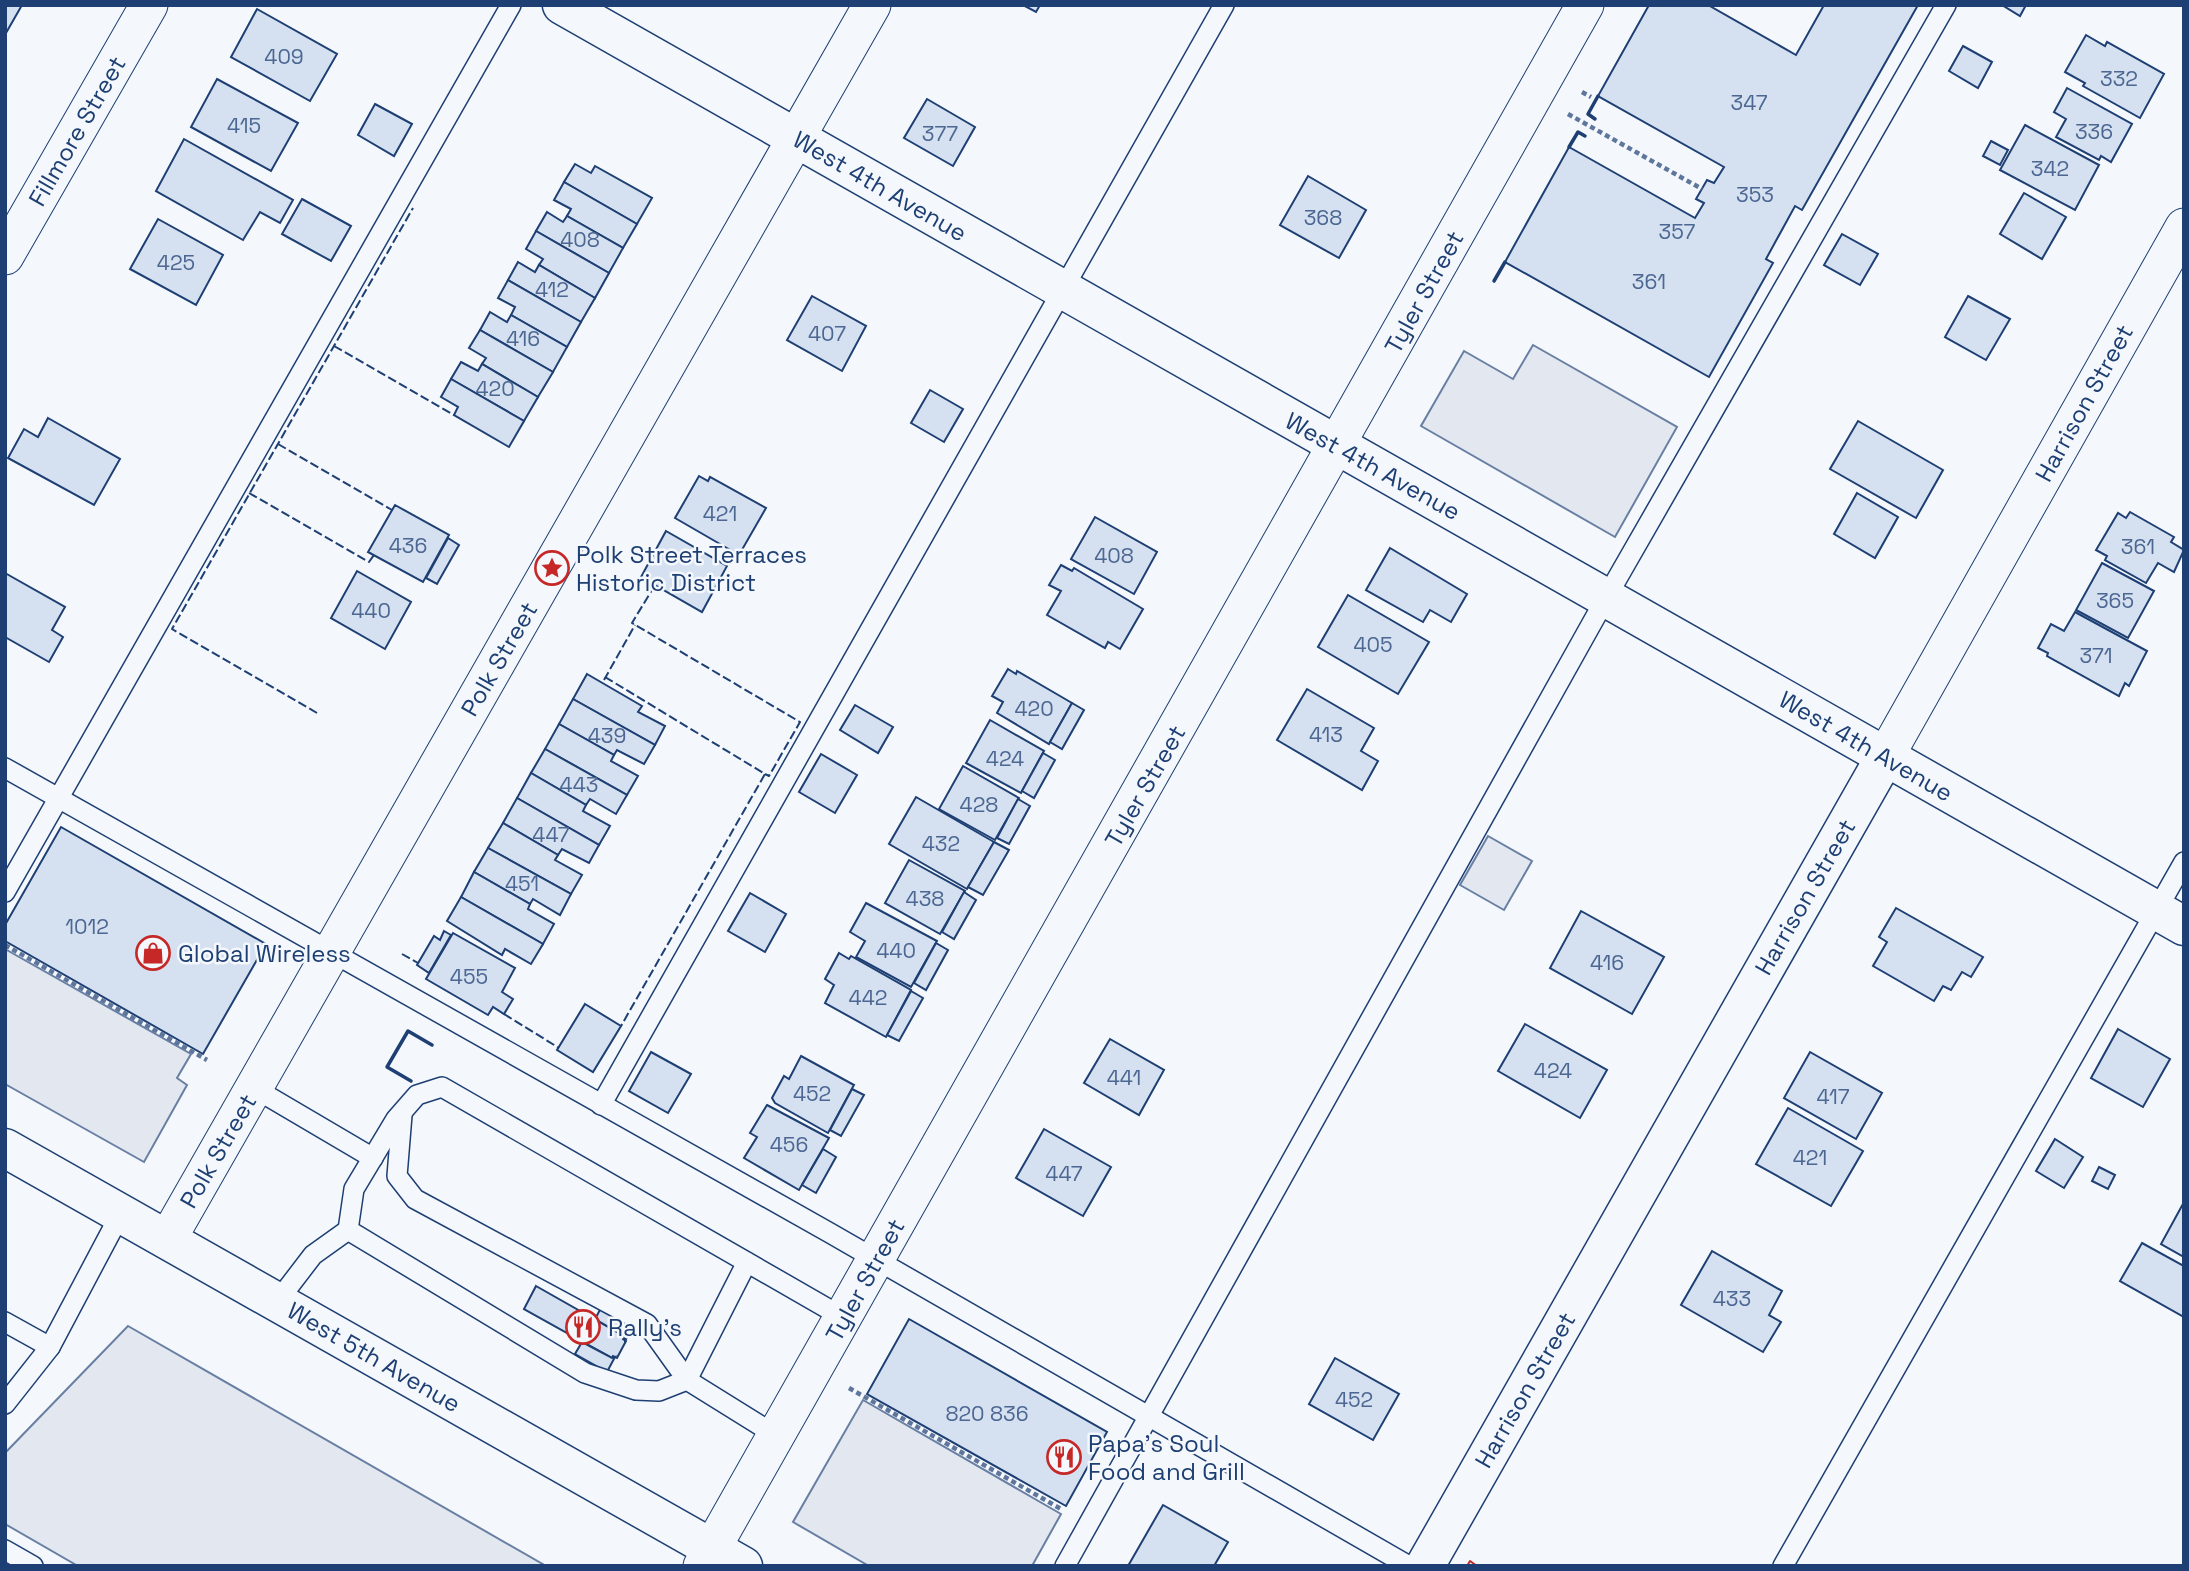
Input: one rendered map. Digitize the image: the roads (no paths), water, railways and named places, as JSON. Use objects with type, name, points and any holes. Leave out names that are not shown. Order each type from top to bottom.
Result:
[{"type":"main road","name":"West 4th Avenue","points":[[562,5],[2170,918]]},
{"type":"main road","name":"Harrison Street","points":[[1425,1566],[1885,757]]},
{"type":"main road","name":"West 5th Avenue","points":[[5,1148],[277,1302],[719,1560]]},
{"type":"street","name":"Fillmore Street","points":[[5,256],[149,5]]},
{"type":"street","name":"Polk Street","points":[[167,1240],[872,5]]},
{"type":"street","name":"Tyler Street","points":[[719,1560],[776,1436],[1585,5]]},
{"type":"street","name":"Harrison Street","points":[[1885,757],[2184,227]]},
{"type":"lane","points":[[5,892],[511,5]]},
{"type":"lane","points":[[601,1105],[1224,5]]},
{"type":"lane","points":[[1065,1566],[1606,598],[1946,5]]},
{"type":"lane","points":[[5,768],[877,1260],[1409,1566]]},
{"type":"lane","points":[[1783,1566],[2170,918],[2184,862]]},
{"type":"lane","points":[[277,1302],[313,1255],[348,1230],[354,1189],[403,1111],[417,1095],[442,1087],[844,1318]]},
{"type":"lane","points":[[254,1088],[373,1158]]},
{"type":"lane","points":[[403,1111],[397,1176],[415,1199],[647,1324],[687,1380],[776,1436]]},
{"type":"lane","points":[[5,1404],[50,1347],[121,1213]]},
{"type":"lane","points":[[348,1230],[585,1373],[636,1390],[659,1391],[687,1380],[747,1262]]},
{"type":"lane","points":[[5,1322],[50,1347]]},
{"type":"lane","points":[[5,1550],[33,1566]]},
{"type":"place","name":"Polk Street Terraces Historic District","points":[[552,568]]},
{"type":"place","name":"Global Wireless","points":[[153,953]]},
{"type":"place","name":"Rally's","points":[[583,1327]]},
{"type":"place","name":"Papa's Soul Food and Grill","points":[[1064,1457]]}]
